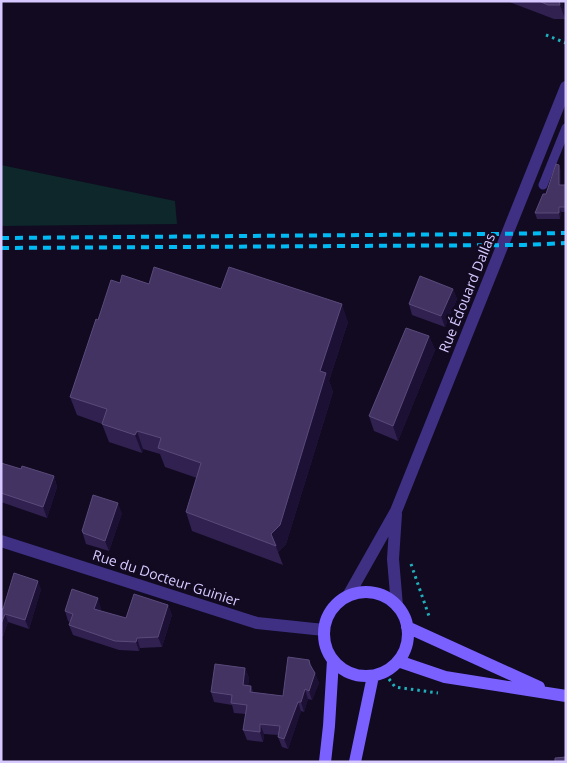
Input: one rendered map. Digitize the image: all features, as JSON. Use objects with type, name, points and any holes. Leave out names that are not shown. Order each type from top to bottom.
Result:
[{"type":"main road","points":[[361,592],[374,593],[386,598],[397,606],[407,627],[407,639],[404,650],[392,667],[373,676],[362,676],[350,674],[332,660],[327,651],[324,630],[328,616],[336,604],[348,596],[361,592]]},
{"type":"main road","points":[[407,627],[552,693]]},
{"type":"main road","points":[[325,762],[329,726],[332,660]]},
{"type":"main road","points":[[398,661],[445,677],[566,696]]},
{"type":"main road","points":[[354,762],[373,676]]},
{"type":"street","name":"Rue Édouard Dallas","points":[[348,596],[396,511],[566,87]]},
{"type":"street","name":"Rue Édouard Dallas","points":[[396,511],[393,559],[397,606]]},
{"type":"street","name":"Rue du Docteur Guinier","points":[[1,541],[257,623],[324,630]]},
{"type":"lane","points":[[543,185],[566,128]]},
{"type":"path","points":[[546,36],[566,43]]},
{"type":"path","points":[[409,558],[430,620]]},
{"type":"green space","points":[[1,165],[175,201],[177,224],[1,226]]},
{"type":"building","points":[[539,1],[559,1],[560,5],[548,5]]},
{"type":"building","points":[[556,164],[559,165],[559,185],[566,185],[566,207],[559,207],[559,213],[535,213],[543,194],[546,194]]},
{"type":"building","points":[[154,267],[221,289],[229,267],[342,304],[320,371],[326,373],[280,525],[271,534],[276,546],[186,512],[201,463],[158,448],[161,438],[137,431],[135,435],[102,424],[107,409],[70,397],[111,280],[120,283],[122,275],[149,284]]},
{"type":"building","points":[[420,276],[453,289],[441,316],[409,304]]},
{"type":"building","points":[[406,328],[429,336],[393,426],[369,416]]},
{"type":"building","points":[[1,463],[21,469],[22,466],[54,476],[43,507],[1,493]]},
{"type":"building","points":[[93,495],[118,503],[105,541],[82,531]]},
{"type":"building","points":[[14,573],[38,581],[25,620],[5,614],[1,624],[1,609],[3,609]]},
{"type":"building","points":[[72,589],[98,598],[94,609],[126,618],[134,594],[168,605],[158,637],[137,638],[136,642],[115,641],[69,625],[73,614],[65,611]]},
{"type":"building","points":[[288,657],[309,660],[315,673],[309,691],[305,689],[301,702],[298,702],[284,739],[278,737],[280,726],[260,724],[260,732],[243,730],[247,705],[231,703],[232,695],[211,692],[215,664],[245,668],[243,685],[251,686],[250,692],[283,696]]},
{"type":"building","points":[[566,757],[566,762],[555,762],[555,758]]},
{"type":"railway","points":[[1,238],[566,233]]},
{"type":"railway","points":[[1,248],[524,245],[566,243]]}]
